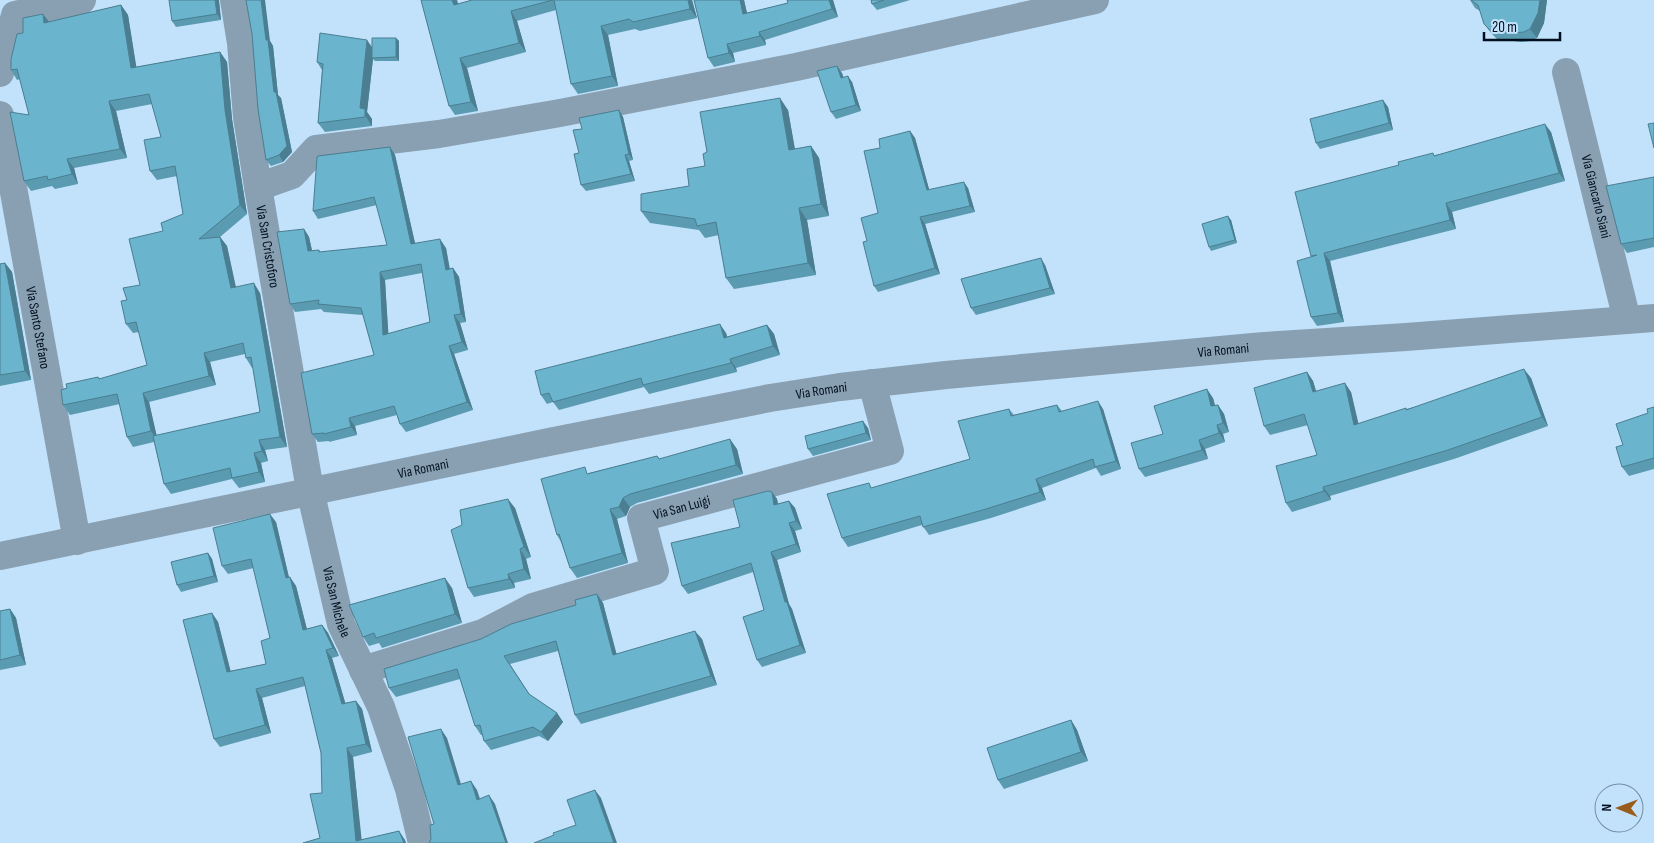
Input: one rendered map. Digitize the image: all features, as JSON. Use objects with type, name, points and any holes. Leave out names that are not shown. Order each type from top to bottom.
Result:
[{"type":"street","points":[[0,73],[15,15],[82,0]]},
{"type":"street","name":"Via San Cristoforo","points":[[234,0],[241,43],[247,117],[310,490]]},
{"type":"street","points":[[258,187],[292,175],[316,149],[439,134],[560,113],[796,67],[1095,0]]},
{"type":"street","name":"Via Giancarlo Siani","points":[[1566,72],[1627,320]]},
{"type":"street","name":"Via Santo Stefano","points":[[0,115],[77,541]]},
{"type":"street","name":"Via Romani","points":[[0,556],[310,490],[770,398],[872,383],[1264,346],[1654,318]]},
{"type":"street","name":"Via San Luigi","points":[[364,670],[483,633],[533,607],[655,571],[641,518],[890,451],[872,383]]},
{"type":"street","name":"Via San Michele","points":[[310,490],[342,624],[381,707],[409,789],[422,843]]},
{"type":"building","points":[[169,0],[215,0],[217,14],[172,21]]},
{"type":"building","points":[[246,0],[261,0],[274,92],[276,92],[287,146],[279,155],[266,160],[258,109],[252,34]]},
{"type":"building","points":[[421,0],[452,0],[454,5],[472,0],[553,0],[511,11],[519,43],[460,58],[471,102],[449,106]]},
{"type":"building","points":[[554,0],[688,0],[690,9],[633,22],[629,19],[601,26],[612,76],[571,84]]},
{"type":"building","points":[[694,0],[740,0],[743,14],[788,3],[787,0],[829,0],[832,9],[759,32],[760,36],[727,44],[729,53],[708,58]]},
{"type":"building","points":[[871,0],[884,0],[872,4]]},
{"type":"building","points":[[1471,0],[1540,0],[1538,13],[1530,29],[1514,33],[1490,30],[1484,24],[1478,5]]},
{"type":"building","points":[[121,5],[131,68],[220,52],[225,110],[240,205],[199,239],[220,237],[231,288],[254,283],[280,437],[259,440],[262,451],[254,453],[259,472],[232,478],[230,468],[164,484],[153,436],[260,412],[251,357],[246,358],[243,343],[204,353],[209,376],[143,393],[151,431],[127,437],[117,394],[63,405],[61,390],[67,388],[66,384],[98,377],[99,379],[147,365],[136,322],[126,324],[121,301],[127,300],[123,288],[140,285],[129,239],[163,231],[161,223],[183,214],[175,166],[150,171],[144,140],[161,137],[149,94],[109,101],[120,149],[67,159],[72,174],[48,180],[47,176],[24,181],[10,112],[29,115],[17,69],[11,70],[11,59],[17,34],[23,33],[23,18],[43,14],[44,23]]},
{"type":"building","points":[[320,33],[367,40],[360,108],[365,109],[365,117],[318,123],[323,64],[317,62]]},
{"type":"building","points":[[372,38],[396,38],[396,57],[372,58]]},
{"type":"building","points":[[837,66],[841,78],[848,76],[856,105],[831,112],[817,71]]},
{"type":"building","points":[[780,98],[789,150],[811,146],[821,204],[799,208],[808,263],[726,278],[716,222],[697,226],[695,219],[641,211],[641,194],[689,186],[687,169],[705,166],[703,154],[707,152],[700,112]]},
{"type":"building","points":[[1383,100],[1389,123],[1316,143],[1310,119]]},
{"type":"building","points":[[619,110],[629,154],[625,155],[631,174],[581,185],[574,154],[579,153],[573,130],[582,129],[579,118]]},
{"type":"building","points":[[1654,123],[1654,148],[1648,124]]},
{"type":"building","points":[[1545,124],[1559,173],[1446,203],[1450,220],[1324,253],[1338,313],[1311,317],[1297,261],[1317,255],[1311,256],[1295,192],[1399,165],[1398,162],[1433,153],[1434,156]]},
{"type":"building","points":[[910,131],[927,190],[964,182],[970,206],[920,217],[935,268],[874,286],[863,242],[867,241],[861,218],[878,213],[864,151],[880,148],[879,139]]},
{"type":"building","points":[[390,147],[411,244],[440,239],[446,270],[453,268],[461,314],[454,315],[462,342],[449,346],[467,402],[400,424],[394,406],[349,418],[351,427],[324,434],[312,434],[301,373],[374,355],[361,308],[318,304],[319,300],[290,304],[277,232],[304,229],[308,251],[319,250],[319,252],[387,245],[374,197],[313,211],[318,156]],"holes":[[[421,264],[430,322],[383,335],[380,272]]]},
{"type":"building","points":[[1654,177],[1654,238],[1621,244],[1606,186]]},
{"type":"building","points":[[1228,216],[1235,240],[1209,247],[1202,224]]},
{"type":"building","points":[[1041,258],[1050,288],[971,308],[961,279]]},
{"type":"building","points":[[5,263],[25,371],[0,375],[0,264]]},
{"type":"building","points":[[720,324],[724,338],[767,325],[773,346],[730,359],[731,363],[643,385],[641,378],[553,402],[549,393],[541,395],[535,371]]},
{"type":"building","points":[[1524,369],[1542,417],[1448,450],[1323,487],[1324,491],[1286,503],[1276,466],[1317,455],[1304,414],[1264,426],[1254,388],[1307,372],[1313,392],[1345,383],[1354,425],[1406,408],[1406,410]]},
{"type":"building","points":[[1207,389],[1211,406],[1218,405],[1223,423],[1217,425],[1219,433],[1199,440],[1202,450],[1139,469],[1131,443],[1163,434],[1154,406]]},
{"type":"building","points":[[1098,401],[1116,461],[1095,467],[1093,459],[1036,479],[1040,492],[923,527],[920,516],[842,538],[827,494],[869,483],[871,488],[970,459],[958,421],[1009,409],[1011,416],[1057,405],[1059,412]]},
{"type":"building","points":[[1654,407],[1654,458],[1622,467],[1616,447],[1623,445],[1616,424],[1648,413],[1647,409]]},
{"type":"building","points":[[863,421],[866,433],[808,449],[805,436]]},
{"type":"building","points":[[730,439],[736,465],[630,494],[623,498],[619,507],[610,509],[622,553],[570,568],[559,534],[557,535],[541,479],[585,467],[587,474],[657,456],[659,459]]},
{"type":"building","points":[[768,491],[772,492],[774,505],[789,501],[796,521],[789,523],[796,544],[771,552],[785,602],[787,602],[800,645],[757,660],[743,617],[764,610],[751,563],[682,586],[671,543],[740,527],[733,500]]},
{"type":"building","points":[[508,499],[524,547],[520,549],[524,569],[508,574],[509,579],[468,588],[451,530],[462,525],[460,510]]},
{"type":"building","points":[[270,514],[286,578],[290,577],[303,630],[322,625],[333,648],[326,650],[342,704],[356,701],[366,744],[347,748],[356,841],[399,831],[404,843],[303,843],[320,838],[310,794],[322,793],[321,753],[303,677],[256,689],[265,725],[214,739],[183,620],[212,613],[227,672],[266,664],[261,641],[270,638],[251,559],[222,566],[213,528]]},
{"type":"building","points":[[208,553],[214,576],[177,585],[171,562]]},
{"type":"building","points":[[445,578],[455,614],[376,638],[374,633],[363,637],[349,605]]},
{"type":"building","points":[[597,594],[613,655],[695,631],[711,676],[575,715],[556,641],[504,656],[529,694],[557,713],[541,732],[533,727],[484,741],[480,725],[475,726],[457,669],[389,688],[384,669],[481,639],[511,624],[576,605],[575,600]]},
{"type":"building","points":[[10,609],[20,655],[0,660],[0,611]]},
{"type":"building","points":[[1071,720],[1081,752],[998,780],[987,748]]},
{"type":"building","points":[[441,729],[458,785],[471,781],[477,800],[489,795],[506,843],[429,843],[431,839],[430,825],[434,824],[408,737]]},
{"type":"building","points":[[595,790],[614,843],[534,843],[554,835],[553,833],[576,825],[567,800]]}]
